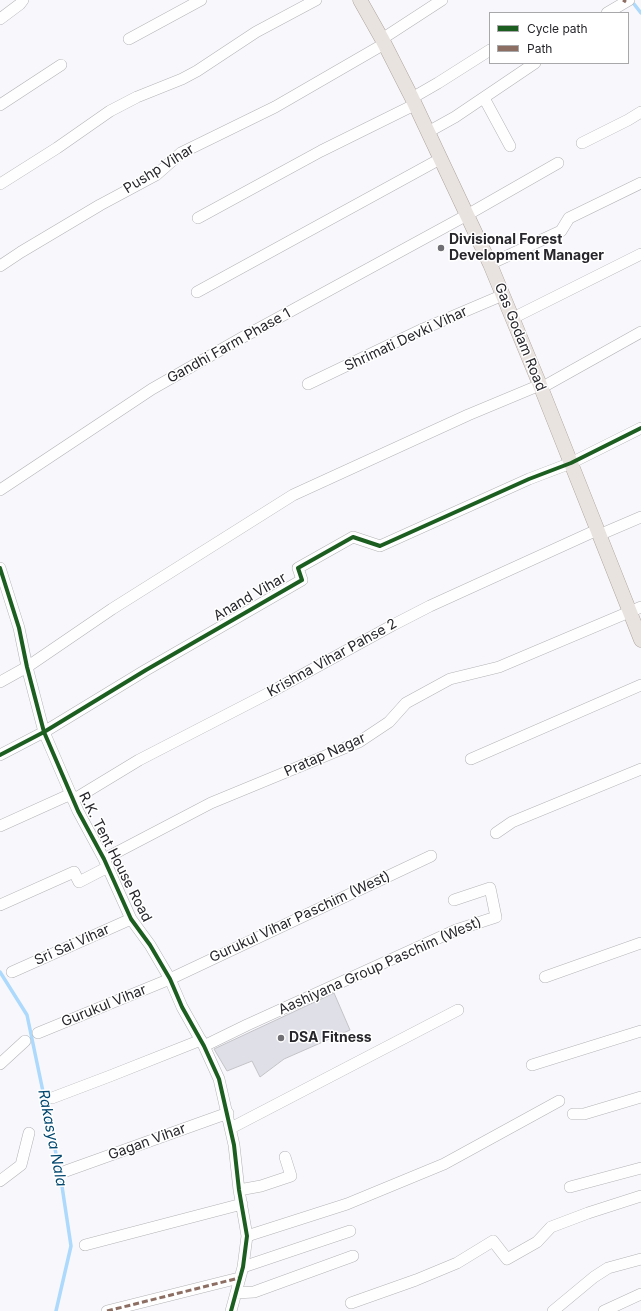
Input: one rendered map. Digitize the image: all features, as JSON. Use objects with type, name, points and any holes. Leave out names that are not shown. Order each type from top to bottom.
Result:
[{"type":"main road","name":"Gas Godam Road","points":[[360,0],[383,41],[428,132],[504,295],[598,533],[635,609],[641,640]]},
{"type":"street","points":[[0,19],[23,0]]},
{"type":"street","points":[[129,40],[201,0]]},
{"type":"street","points":[[0,184],[57,148],[110,111],[137,97],[187,77],[256,32],[316,0]]},
{"type":"street","name":"Pushp Vihar","points":[[0,266],[94,209],[156,175],[182,153],[275,107],[383,41],[442,0]]},
{"type":"street","points":[[609,12],[626,1]]},
{"type":"street","points":[[198,218],[413,102],[489,51]]},
{"type":"street","points":[[428,132],[455,117],[534,64]]},
{"type":"street","points":[[0,105],[61,65]]},
{"type":"street","points":[[484,98],[510,146]]},
{"type":"street","points":[[582,143],[641,112]]},
{"type":"street","points":[[197,292],[440,159]]},
{"type":"street","name":"Gandhi Farm Phase 1","points":[[0,490],[152,389],[558,163]]},
{"type":"street","points":[[490,264],[561,231],[569,218],[641,183]]},
{"type":"street","points":[[513,318],[641,254]]},
{"type":"street","name":"Shrimati Devki Vihar","points":[[308,384],[423,329],[504,295]]},
{"type":"street","points":[[0,682],[27,667],[112,609],[294,495],[468,415],[541,386],[641,332]]},
{"type":"street","points":[[571,463],[641,428]]},
{"type":"street","name":"Anand Vihar","points":[[44,732],[146,670],[302,580],[298,568],[353,537],[380,546],[529,479],[571,463]]},
{"type":"street","name":"Krishna Vihar Pahse 2","points":[[0,826],[72,797],[430,606],[598,533],[641,517]]},
{"type":"street","name":"R.K. Tent House Road","points":[[0,568],[18,628],[44,732],[78,811],[106,863],[132,919],[150,945],[170,979],[182,1007],[202,1043],[219,1079],[231,1128],[247,1236],[242,1267],[231,1311]]},
{"type":"street","name":"Pratap Nagar","points":[[0,906],[74,872],[79,882],[106,863],[211,803],[359,742],[390,722],[406,703],[450,679],[500,667],[635,609]]},
{"type":"street","points":[[471,759],[641,685]]},
{"type":"street","points":[[0,755],[44,732]]},
{"type":"street","points":[[496,833],[512,822],[641,769]]},
{"type":"street","name":"Gurukul Vihar Paschim (West)","points":[[170,979],[431,856]]},
{"type":"street","name":"Aashiyana Group Paschim (West)","points":[[202,1043],[254,1022],[456,930],[496,917],[490,888],[454,900]]},
{"type":"street","name":"Sri Sai Vihar","points":[[12,972],[132,919]]},
{"type":"street","points":[[545,977],[641,943]]},
{"type":"street","name":"Gurukul Vihar","points":[[38,1033],[170,979]]},
{"type":"street","points":[[231,1128],[458,1010]]},
{"type":"street","points":[[532,1065],[641,1031]]},
{"type":"street","points":[[0,1064],[25,1041]]},
{"type":"street","points":[[52,1098],[202,1043]]},
{"type":"street","points":[[573,1114],[584,1114],[641,1097]]},
{"type":"street","points":[[247,1236],[347,1204],[444,1164],[559,1101]]},
{"type":"street","name":"Gagan Vihar","points":[[66,1171],[228,1112]]},
{"type":"street","points":[[0,1181],[21,1165],[29,1133]]},
{"type":"street","points":[[239,1190],[261,1186],[291,1176],[285,1157]]},
{"type":"street","points":[[570,1187],[641,1168]]},
{"type":"street","points":[[351,1303],[416,1280],[457,1263],[493,1241],[507,1259],[537,1242],[551,1227],[641,1196]]},
{"type":"street","points":[[85,1245],[242,1204]]},
{"type":"street","points":[[242,1267],[350,1231]]},
{"type":"street","points":[[236,1293],[254,1292],[353,1256]]},
{"type":"street","points":[[553,1311],[594,1277],[608,1268],[641,1259]]},
{"type":"street","points":[[107,1311],[239,1278]]},
{"type":"street","points":[[604,1311],[641,1294]]},
{"type":"building","name":"DSA Fitness","points":[[334,993],[350,1030],[284,1059],[260,1077],[252,1061],[227,1071],[214,1049]]},
{"type":"waterway","points":[[634,4],[641,13]]},
{"type":"waterway","name":"Rakasya Nala","points":[[0,972],[27,1015],[60,1173],[71,1246],[56,1311]]},
{"type":"marked path","points":[[107,1311],[239,1278]]},
{"type":"cycle path","points":[[0,755],[44,732],[146,670],[302,580],[298,568],[353,537],[380,546],[529,479],[571,463],[641,428]]},
{"type":"cycle path","points":[[0,568],[19,628],[27,667],[44,732],[78,811],[104,859],[131,919],[150,945],[170,979],[182,1007],[204,1046],[219,1079],[234,1145],[239,1190],[247,1236],[243,1267],[231,1311]]},
{"type":"place","name":"Divisional Forest Development Manager","points":[[441,248]]},
{"type":"place","name":"DSA Fitness","points":[[281,1038]]}]
